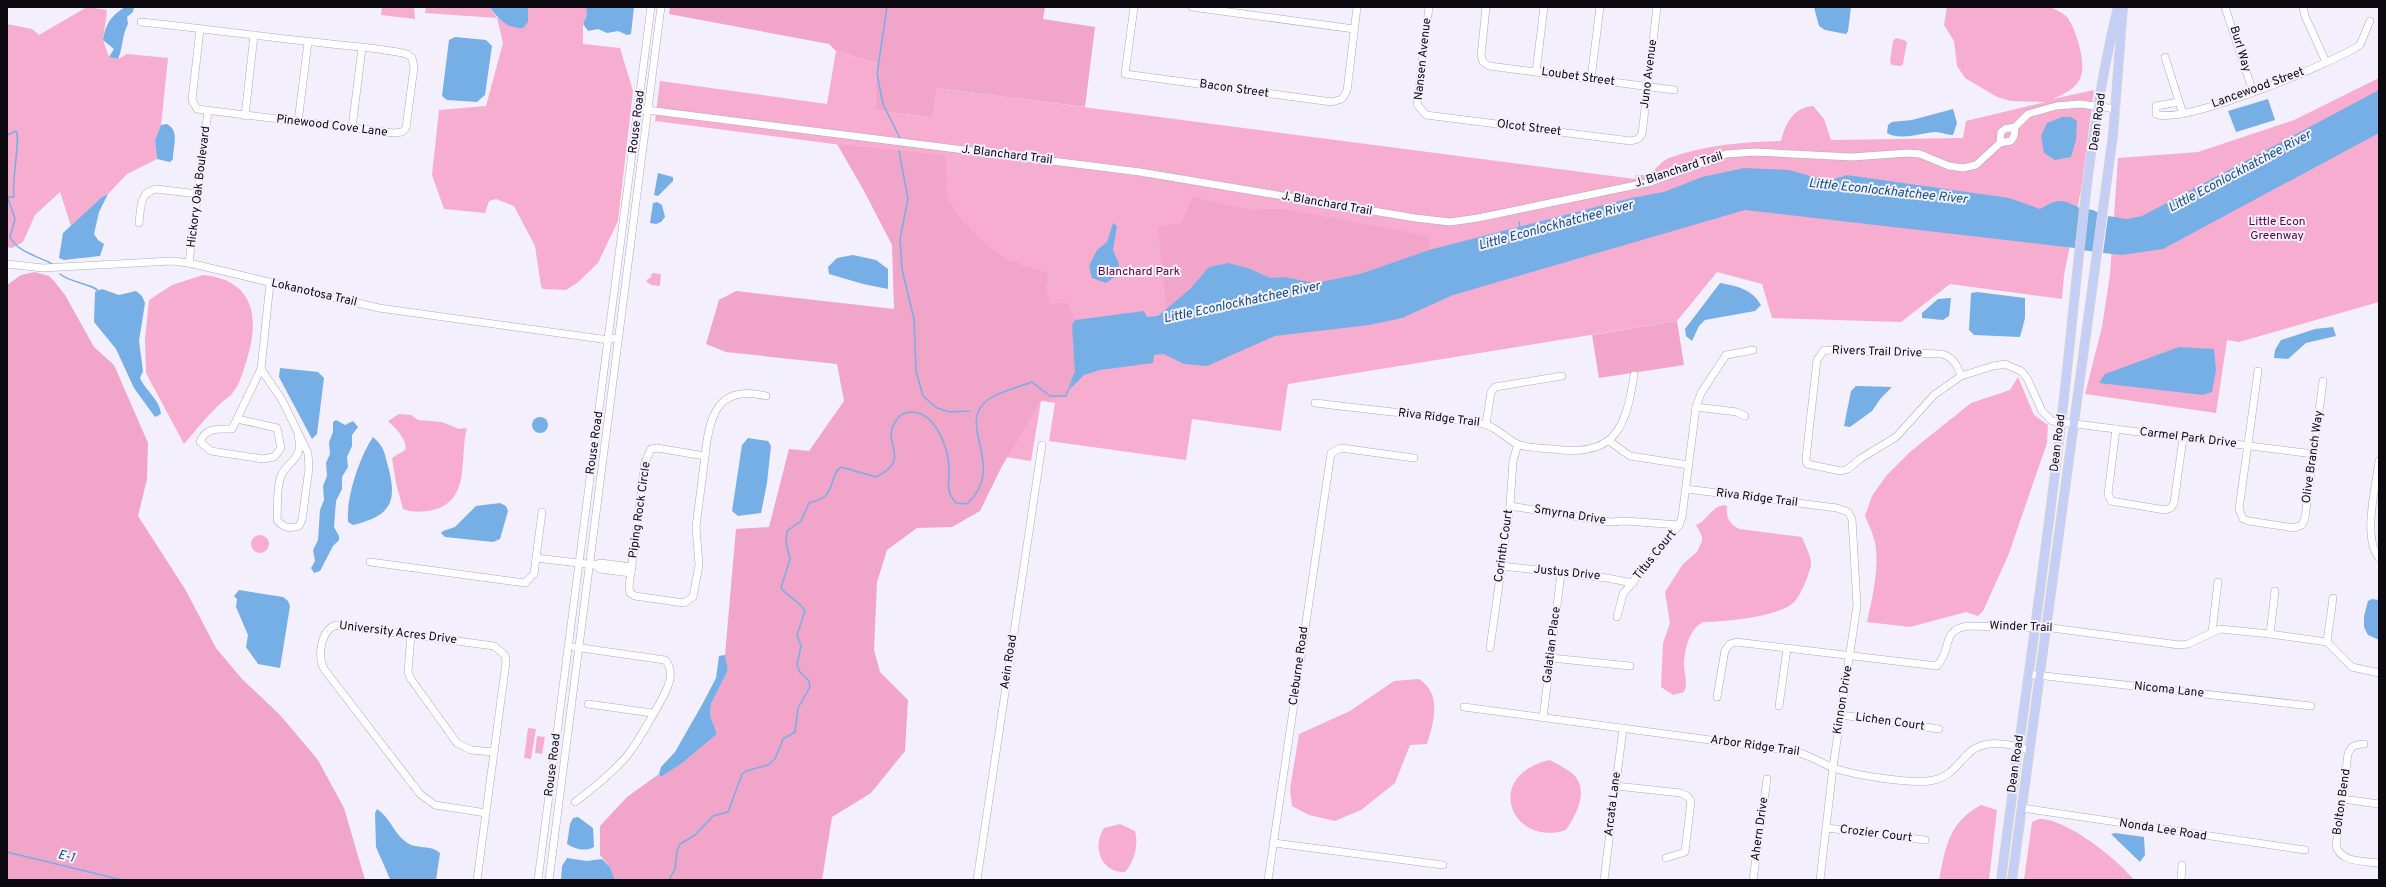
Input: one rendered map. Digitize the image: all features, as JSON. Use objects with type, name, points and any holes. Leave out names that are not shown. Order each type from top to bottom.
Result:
[{"type":"main road","name":"Dean Road","points":[[2001,880],[2061,422],[2079,262],[2099,107],[2118,7]]},
{"type":"main road","name":"Dean Road","points":[[2012,880],[2116,109],[2123,7]]},
{"type":"street","name":"Rouse Road","points":[[538,880],[651,7]]},
{"type":"street","name":"Rouse Road","points":[[548,880],[578,648],[592,565],[661,7]]},
{"type":"street","name":"Bacon Street","points":[[1134,7],[1125,74],[1332,102],[1342,99],[1347,91],[1354,29]]},
{"type":"street","points":[[1192,7],[1354,29],[1357,7]]},
{"type":"street","name":"Nansen Avenue","points":[[1421,110],[1417,104],[1429,7]]},
{"type":"street","name":"Loubet Street","points":[[1486,7],[1481,56],[1483,62],[1490,66],[1674,90]]},
{"type":"street","points":[[1536,72],[1544,7]]},
{"type":"street","points":[[1591,79],[1600,7]]},
{"type":"street","name":"Juno Avenue","points":[[1638,139],[1642,134],[1657,7]]},
{"type":"street","name":"Burl Way","points":[[2225,7],[2253,92]]},
{"type":"street","points":[[2304,7],[2305,16],[2326,62]]},
{"type":"street","name":"Lancewood Street","points":[[2179,102],[2156,106],[2156,114],[2162,116],[2183,114],[2284,82],[2360,45],[2366,35],[2370,21]]},
{"type":"street","name":"Pinewood Cove Lane","points":[[141,22],[404,53],[412,58],[414,71],[408,122],[404,130],[396,134],[197,109],[192,100],[200,29]]},
{"type":"street","points":[[245,116],[254,35]]},
{"type":"street","points":[[298,122],[308,42]]},
{"type":"street","points":[[352,128],[362,48]]},
{"type":"street","points":[[2165,57],[2183,114]]},
{"type":"street","name":"J. Blanchard Trail","points":[[2000,143],[2001,132],[2005,129],[2015,127],[2028,114],[2056,106],[2080,104],[2116,109]]},
{"type":"street","name":"J. Blanchard Trail","points":[[639,109],[1140,172],[1445,222],[1478,218],[1651,182],[1726,154],[1755,152],[1852,157],[1908,153],[1920,154],[1949,166],[1963,168],[1981,161],[2000,143],[2008,142],[2013,139],[2015,127]]},
{"type":"street","name":"Olcot Street","points":[[1421,110],[1426,115],[1631,141],[1638,139]]},
{"type":"street","name":"Hickory Oak Boulevard","points":[[189,263],[208,111]]},
{"type":"street","points":[[139,223],[142,201],[145,194],[150,191],[156,190],[198,194]]},
{"type":"street","name":"Lokanotosa Trail","points":[[7,264],[43,268],[172,261],[189,263],[270,283],[410,313],[609,340],[620,336]]},
{"type":"street","points":[[237,419],[277,428],[281,448],[274,457],[263,459],[210,451],[200,442],[203,435],[211,429],[232,429],[261,368],[270,283]]},
{"type":"street","points":[[1686,489],[1696,407],[1701,393],[1726,355],[1753,350]]},
{"type":"street","name":"Rivers Trail Drive","points":[[1961,376],[1956,362],[1950,357],[1942,354],[1824,350],[1817,360],[1806,458],[1807,464],[1841,471],[1848,469],[1860,458],[1896,437],[1934,395],[1961,376],[1993,366],[2005,364],[2013,366],[2027,378],[2046,418],[2061,422]]},
{"type":"street","points":[[261,368],[282,400],[308,453],[309,468],[302,520],[299,526],[292,528],[282,526],[277,520],[278,497],[281,475],[295,460],[298,454],[300,444],[298,435]]},
{"type":"street","points":[[2249,446],[2258,371]]},
{"type":"street","points":[[1634,375],[1625,418],[1609,440],[1630,456],[1689,465]]},
{"type":"street","points":[[1486,424],[1491,392],[1495,387],[1562,376]]},
{"type":"street","name":"Olive Branch Way","points":[[2249,446],[2239,509],[2244,519],[2294,528],[2302,525],[2305,518],[2324,381]]},
{"type":"street","points":[[705,456],[712,414],[721,402],[741,393],[766,396]]},
{"type":"street","name":"Riva Ridge Trail","points":[[1315,403],[1486,424],[1518,444],[1564,451],[1594,448],[1609,440]]},
{"type":"street","points":[[1696,407],[1737,412],[1745,416]]},
{"type":"street","name":"Carmel Park Drive","points":[[2061,422],[2314,454]]},
{"type":"street","points":[[2116,429],[2108,494],[2111,501],[2165,510],[2171,508],[2174,503],[2183,438]]},
{"type":"street","name":"Corinth Court","points":[[1490,648],[1510,506],[1513,461],[1518,444]]},
{"type":"street","name":"Aein Road","points":[[977,880],[1042,445]]},
{"type":"street","name":"Piping Rock Circle","points":[[658,448],[705,456],[696,527],[699,565],[693,596],[684,603],[635,596],[630,593],[629,587],[631,570],[648,454],[651,450],[658,448]]},
{"type":"street","name":"Cleburne Road","points":[[1268,880],[1331,453],[1341,448],[1414,458]]},
{"type":"street","points":[[2379,461],[2370,532],[2374,551],[2379,558]]},
{"type":"street","name":"Riva Ridge Trail","points":[[1686,489],[1837,508],[1848,512],[1852,519]]},
{"type":"street","name":"Titus Court","points":[[1617,617],[1623,594],[1679,525],[1682,517],[1686,489]]},
{"type":"street","name":"Smyrna Drive","points":[[1510,506],[1610,522],[1625,521],[1679,525]]},
{"type":"street","points":[[370,562],[525,583],[534,574],[542,512]]},
{"type":"street","name":"Kinnon Drive","points":[[1820,880],[1833,767],[1850,655],[1858,588],[1852,519]]},
{"type":"street","name":"Piping Rock Circle","points":[[536,558],[592,565],[600,563],[614,568],[631,570]]},
{"type":"street","name":"Justus Drive","points":[[1502,566],[1633,583]]},
{"type":"street","name":"Galatian Place","points":[[1543,718],[1561,573]]},
{"type":"street","points":[[2212,632],[2218,582]]},
{"type":"street","points":[[2270,634],[2275,591]]},
{"type":"street","points":[[2334,598],[2327,642],[2352,667],[2379,673]]},
{"type":"street","name":"University Acres Drive","points":[[477,880],[486,813],[506,662],[502,650],[494,646],[412,634],[337,624],[330,627],[325,632],[321,663],[427,801],[434,805],[486,813]]},
{"type":"street","name":"Winder Trail","points":[[1717,698],[1725,650],[1730,644],[1736,642],[1937,666],[1943,660],[1949,639],[1955,628],[1967,626],[2046,628],[2179,645],[2192,642],[2212,632],[2228,629],[2327,642]]},
{"type":"street","points":[[412,634],[408,672],[411,679],[457,743],[471,750],[494,752]]},
{"type":"street","points":[[568,646],[665,660],[669,664],[670,671],[668,686],[628,756],[604,780],[575,802]]},
{"type":"street","points":[[1779,706],[1787,649]]},
{"type":"street","points":[[1551,658],[1630,666]]},
{"type":"street","name":"Nicoma Lane","points":[[2028,674],[2311,706]]},
{"type":"street","points":[[588,704],[652,713]]},
{"type":"street","name":"Arbor Ridge Trail","points":[[1464,707],[1805,753],[1833,767],[1849,772],[1921,782],[1944,777],[1956,768],[1968,753],[1980,746],[1994,744],[2018,746],[2030,751]]},
{"type":"street","name":"Lichen Court","points":[[1841,715],[1939,729]]},
{"type":"street","name":"Arcata Lane","points":[[1604,880],[1623,728]]},
{"type":"street","name":"Bolton Bend","points":[[2364,744],[2354,745],[2350,748],[2336,846],[2338,852],[2351,859],[2379,863]]},
{"type":"street","name":"Ahern Drive","points":[[1753,880],[1767,779]]},
{"type":"street","points":[[1616,786],[1688,796],[1691,801],[1685,852],[1666,858]]},
{"type":"street","points":[[2342,799],[2379,804]]},
{"type":"street","name":"Nonda Lee Road","points":[[2022,808],[2305,850]]},
{"type":"street","name":"Crozier Court","points":[[1827,828],[1925,840]]},
{"type":"street","points":[[1274,843],[1443,865]]},
{"type":"street","points":[[2181,880],[2182,865]]},
{"type":"green space","points":[[87,7],[107,10],[103,40],[109,57],[118,59],[127,54],[168,58],[161,125],[155,140],[157,159],[127,174],[108,194],[102,197],[71,226],[60,192],[35,215],[23,242],[12,248],[7,247],[7,24],[32,29],[39,35]]},
{"type":"green space","points":[[382,7],[414,7],[415,19],[381,15]]},
{"type":"green space","points":[[426,7],[490,7],[497,18],[425,13]]},
{"type":"green space","points":[[528,7],[586,7],[587,15],[583,24],[583,44],[620,48],[633,91],[618,221],[598,263],[577,283],[566,290],[543,289],[541,286],[535,246],[514,206],[496,199],[489,201],[485,213],[444,209],[432,175],[439,110],[486,106],[503,43],[497,18]]},
{"type":"green space","name":"Blanchard Park","points":[[1947,7],[2051,7],[2067,17],[2074,29],[2081,54],[2081,76],[2073,88],[2053,99],[2094,90],[2081,190],[2064,275],[2062,299],[1950,284],[1901,322],[1772,318],[1762,284],[1717,272],[1677,321],[1288,384],[1281,431],[1192,419],[1186,460],[1049,441],[1055,403],[1041,401],[1031,461],[888,439],[927,156],[655,121],[660,81],[827,104],[836,51],[877,63],[875,110],[933,118],[937,88],[1635,179],[1636,175],[1643,175],[1652,172],[1661,163],[1669,158],[1696,150],[1724,145],[1781,141],[1791,118],[1795,113],[1806,107],[1813,106],[1824,119],[1831,140],[1963,138],[1966,121],[2045,102],[2011,101],[1997,97],[1965,78],[1957,66],[1954,41],[1944,25]]},
{"type":"green space","points":[[1896,38],[1907,42],[1903,64],[1901,66],[1892,65],[1890,62],[1893,41]]},
{"type":"green space","name":"Little Econ Greenway","points":[[2379,78],[2379,302],[2239,342],[2227,340],[2216,413],[2085,394],[2102,327],[2110,275],[2118,158],[2198,152],[2294,120]]},
{"type":"green space","points":[[652,273],[661,274],[660,286],[651,285],[646,281],[651,277]]},
{"type":"green space","points":[[203,275],[220,278],[233,284],[243,293],[249,303],[253,329],[247,359],[237,387],[231,395],[211,412],[184,444],[146,373],[145,339],[149,300],[172,285]]},
{"type":"green space","points":[[2018,377],[2034,415],[2048,425],[2047,443],[2008,556],[1983,611],[1978,616],[1966,612],[1910,627],[1867,622],[1873,592],[1877,558],[1874,539],[1865,516],[1872,496],[1886,476],[1911,451],[1971,403],[2010,390]]},
{"type":"green space","points":[[399,414],[411,415],[418,420],[442,422],[459,429],[467,428],[462,476],[459,487],[454,497],[445,505],[433,510],[421,512],[403,509],[396,483],[392,458],[405,450],[405,442],[388,421]]},
{"type":"green space","points":[[1724,505],[1727,506],[1727,514],[1731,522],[1739,529],[1802,537],[1811,560],[1811,567],[1799,595],[1794,602],[1787,607],[1751,618],[1703,622],[1698,626],[1690,636],[1686,648],[1684,667],[1686,686],[1684,692],[1673,695],[1661,687],[1663,643],[1670,623],[1665,592],[1683,564],[1697,552],[1702,541],[1702,536],[1696,525],[1704,520],[1716,508]]},
{"type":"green space","points":[[260,535],[266,538],[269,544],[266,550],[260,553],[254,550],[251,544],[254,538]]},
{"type":"green space","points":[[1419,679],[1431,692],[1434,708],[1432,726],[1427,744],[1410,745],[1395,783],[1361,810],[1335,821],[1309,815],[1292,806],[1290,789],[1299,734],[1350,711],[1394,681]]},
{"type":"green space","points":[[528,728],[536,729],[531,759],[524,758]]},
{"type":"green space","points":[[537,736],[545,737],[542,754],[535,753]]},
{"type":"green space","points":[[1550,760],[1572,773],[1580,786],[1581,794],[1580,802],[1574,817],[1566,830],[1547,833],[1531,829],[1519,820],[1512,807],[1511,793],[1516,780],[1529,768]]},
{"type":"green space","points":[[1981,805],[1997,810],[1989,880],[1939,880],[1950,837],[1955,828],[1970,812]]},
{"type":"green space","points":[[2039,819],[2063,825],[2077,833],[2104,852],[2134,880],[2024,880],[2032,822]]},
{"type":"green space","points":[[1120,824],[1135,831],[1136,836],[1135,853],[1125,872],[1116,871],[1109,868],[1104,863],[1099,850],[1100,835],[1104,828]]},
{"type":"shaded area","points":[[670,7],[1045,7],[1043,19],[1095,27],[1085,107],[937,88],[933,118],[875,110],[877,63],[836,51],[829,44],[669,14]]},
{"type":"shaded area","points":[[837,144],[930,154],[945,154],[947,197],[960,218],[981,240],[1007,260],[1048,273],[1046,287],[1050,304],[1068,303],[1075,320],[1072,325],[1075,374],[1066,396],[1040,401],[1001,468],[980,511],[952,527],[917,528],[887,550],[877,582],[874,650],[880,672],[908,700],[905,751],[871,793],[832,817],[822,880],[615,880],[610,867],[600,855],[600,826],[627,797],[659,774],[661,777],[681,764],[717,734],[710,715],[711,704],[728,670],[725,655],[736,529],[769,527],[789,449],[809,451],[844,401],[837,364],[726,352],[706,344],[719,300],[736,291],[894,309],[892,245],[864,191]]},
{"type":"shaded area","points":[[1193,197],[1250,210],[1285,209],[1408,232],[1430,238],[1429,250],[1360,274],[1315,283],[1284,277],[1270,278],[1248,268],[1228,263],[1209,267],[1190,289],[1166,309],[1158,227],[1181,223]]},
{"type":"shaded area","points":[[35,272],[49,276],[54,281],[65,295],[94,347],[114,365],[148,443],[147,479],[138,516],[185,589],[216,648],[242,679],[280,715],[318,760],[344,808],[365,880],[7,880],[7,285],[21,275]]},
{"type":"shaded area","points":[[1677,321],[1684,365],[1599,378],[1592,335]]},
{"type":"water","points":[[125,7],[134,7],[133,12],[127,17],[128,24],[120,55],[118,59],[109,57],[114,49],[103,40],[106,29],[110,20]]},
{"type":"water","points":[[490,7],[528,7],[528,22],[523,28],[513,27],[500,19]]},
{"type":"water","points":[[586,7],[634,7],[631,34],[627,35],[618,31],[607,33],[598,29],[588,31],[583,24],[587,15]]},
{"type":"water","points":[[1814,7],[1851,7],[1848,31],[1846,34],[1825,30],[1819,26]]},
{"type":"water","points":[[455,37],[486,40],[492,46],[485,95],[477,102],[447,100],[442,96],[449,40]]},
{"type":"water","points":[[2379,90],[2379,133],[2163,249],[2122,255],[2103,253],[2108,216],[2127,219],[2142,216]]},
{"type":"water","points":[[2268,99],[2275,120],[2236,132],[2228,111]]},
{"type":"water","points":[[1953,109],[1957,123],[1953,135],[1935,132],[1911,136],[1898,136],[1887,133],[1888,125],[1892,122],[1912,120]]},
{"type":"water","points":[[2062,117],[2071,117],[2077,121],[2076,140],[2071,157],[2055,160],[2044,153],[2041,136],[2047,123]]},
{"type":"water","points":[[167,124],[171,127],[175,135],[173,159],[170,162],[157,159],[155,140],[161,125]]},
{"type":"water","points":[[1744,168],[1789,170],[1828,181],[1847,175],[2009,198],[2040,209],[2056,201],[2064,201],[2080,208],[2075,248],[1745,210],[1453,295],[1402,318],[1369,325],[1275,336],[1207,366],[1184,364],[1164,354],[1154,355],[1153,363],[1100,370],[1084,375],[1070,389],[1075,374],[1072,325],[1075,320],[1144,311],[1147,317],[1158,316],[1190,289],[1209,267],[1228,263],[1248,268],[1270,278],[1284,277],[1315,283],[1360,274],[1429,250],[1631,198],[1664,192],[1702,177]]},
{"type":"water","points":[[658,173],[673,177],[673,181],[658,196],[654,195]]},
{"type":"water","points":[[108,194],[99,212],[94,234],[98,240],[104,244],[100,256],[64,260],[59,258],[63,233],[102,197]]},
{"type":"water","points":[[657,202],[662,205],[665,217],[661,222],[656,224],[650,223],[653,203]]},
{"type":"water","points":[[2086,209],[2093,210],[2103,215],[2098,252],[2080,250]]},
{"type":"water","points":[[1113,223],[1117,226],[1113,250],[1119,264],[1116,276],[1106,283],[1092,278],[1089,266],[1097,250],[1107,242]]},
{"type":"water","points":[[853,255],[876,260],[888,269],[888,289],[863,284],[829,274],[828,267],[837,258]]},
{"type":"water","points":[[1720,283],[1744,289],[1753,295],[1761,305],[1755,311],[1705,320],[1699,326],[1692,341],[1686,336],[1685,329]]},
{"type":"water","points":[[102,289],[119,295],[136,291],[142,296],[145,303],[139,341],[143,371],[140,378],[160,409],[161,414],[155,417],[134,388],[116,349],[94,322],[95,292]]},
{"type":"water","points":[[1977,292],[2025,298],[2025,318],[2020,337],[1974,335],[1969,330],[1971,293]]},
{"type":"water","points":[[1951,298],[1949,316],[1943,320],[1922,318],[1922,313],[1938,299]]},
{"type":"water","points":[[2333,327],[2336,336],[2306,343],[2288,359],[2274,358],[2275,350],[2281,340],[2315,329]]},
{"type":"water","points":[[2179,347],[2214,349],[2216,370],[2212,392],[2203,395],[2099,383],[2105,374]]},
{"type":"water","points":[[280,368],[318,372],[324,378],[317,434],[312,439],[279,377]]},
{"type":"water","points":[[1856,386],[1892,387],[1881,398],[1872,411],[1850,427],[1844,426],[1851,391]]},
{"type":"water","points":[[537,417],[543,417],[548,422],[546,431],[543,433],[537,433],[532,428],[532,422]]},
{"type":"water","points":[[336,420],[345,425],[353,421],[358,427],[352,435],[352,446],[347,457],[348,467],[342,477],[342,489],[336,501],[334,527],[339,536],[339,540],[333,546],[320,571],[314,573],[311,568],[315,561],[313,550],[318,540],[320,510],[324,500],[323,486],[327,476],[326,463],[330,454],[329,442],[333,432],[333,422]]},
{"type":"water","points":[[373,437],[380,444],[385,454],[391,479],[391,499],[383,512],[366,521],[353,525],[348,522],[351,490],[358,467]]},
{"type":"water","points":[[748,438],[768,441],[771,446],[767,483],[761,513],[738,516],[732,511],[742,445]]},
{"type":"water","points":[[500,503],[506,506],[508,511],[500,539],[493,542],[445,537],[441,533],[455,527],[476,506]]},
{"type":"water","points":[[239,590],[283,597],[288,601],[290,606],[280,668],[258,664],[246,647],[248,635],[236,607],[237,599],[234,596]]},
{"type":"water","points":[[2372,599],[2379,600],[2379,640],[2368,635],[2364,627],[2364,616],[2368,601]]},
{"type":"water","points":[[725,655],[728,670],[711,704],[710,715],[717,734],[681,764],[661,777],[659,774],[661,767],[675,752],[716,678],[719,656]]},
{"type":"water","points":[[377,809],[385,816],[398,835],[406,842],[414,846],[436,850],[440,853],[436,880],[390,879],[376,847],[375,813]]},
{"type":"water","points":[[578,817],[593,828],[594,847],[591,849],[580,849],[567,844],[570,824],[573,818]]},
{"type":"water","points":[[2115,833],[2144,837],[2145,855],[2140,862],[2111,834]]},
{"type":"water","points":[[567,858],[587,861],[602,859],[610,867],[615,880],[561,880],[562,866]]},
{"type":"waterway","points":[[887,7],[877,74],[883,104],[900,138]]},
{"type":"waterway","points":[[7,135],[16,131],[17,134],[13,191],[14,197],[9,197],[8,199],[15,219],[10,237],[13,242],[23,250],[52,264]]},
{"type":"waterway","points":[[899,151],[908,199],[900,239],[902,269],[914,319],[916,371],[923,396],[937,408],[950,412],[969,411]]},
{"type":"waterway","points":[[1519,222],[1520,229]]},
{"type":"waterway","points":[[60,274],[64,277],[93,287],[99,292]]},
{"type":"waterway","name":"Little Econlockhatchee River","points":[[669,880],[675,869],[677,851],[680,844],[695,835],[713,816],[728,812],[742,774],[746,771],[768,765],[775,759],[783,739],[795,732],[798,708],[810,687],[809,681],[800,672],[797,665],[801,646],[797,635],[805,611],[781,588],[790,559],[786,542],[787,531],[801,521],[809,503],[821,499],[827,494],[836,473],[841,467],[876,477],[887,470],[893,464],[895,457],[891,437],[895,422],[902,415],[912,412],[927,418],[938,431],[946,448],[948,457],[948,485],[950,494],[956,503],[967,504],[979,489],[983,475],[983,460],[977,433],[976,420],[979,409],[994,396],[1004,391],[1032,382],[1050,396],[1066,396],[1075,373]]},
{"type":"waterway","name":"E-1","points":[[7,852],[122,880]]}]
